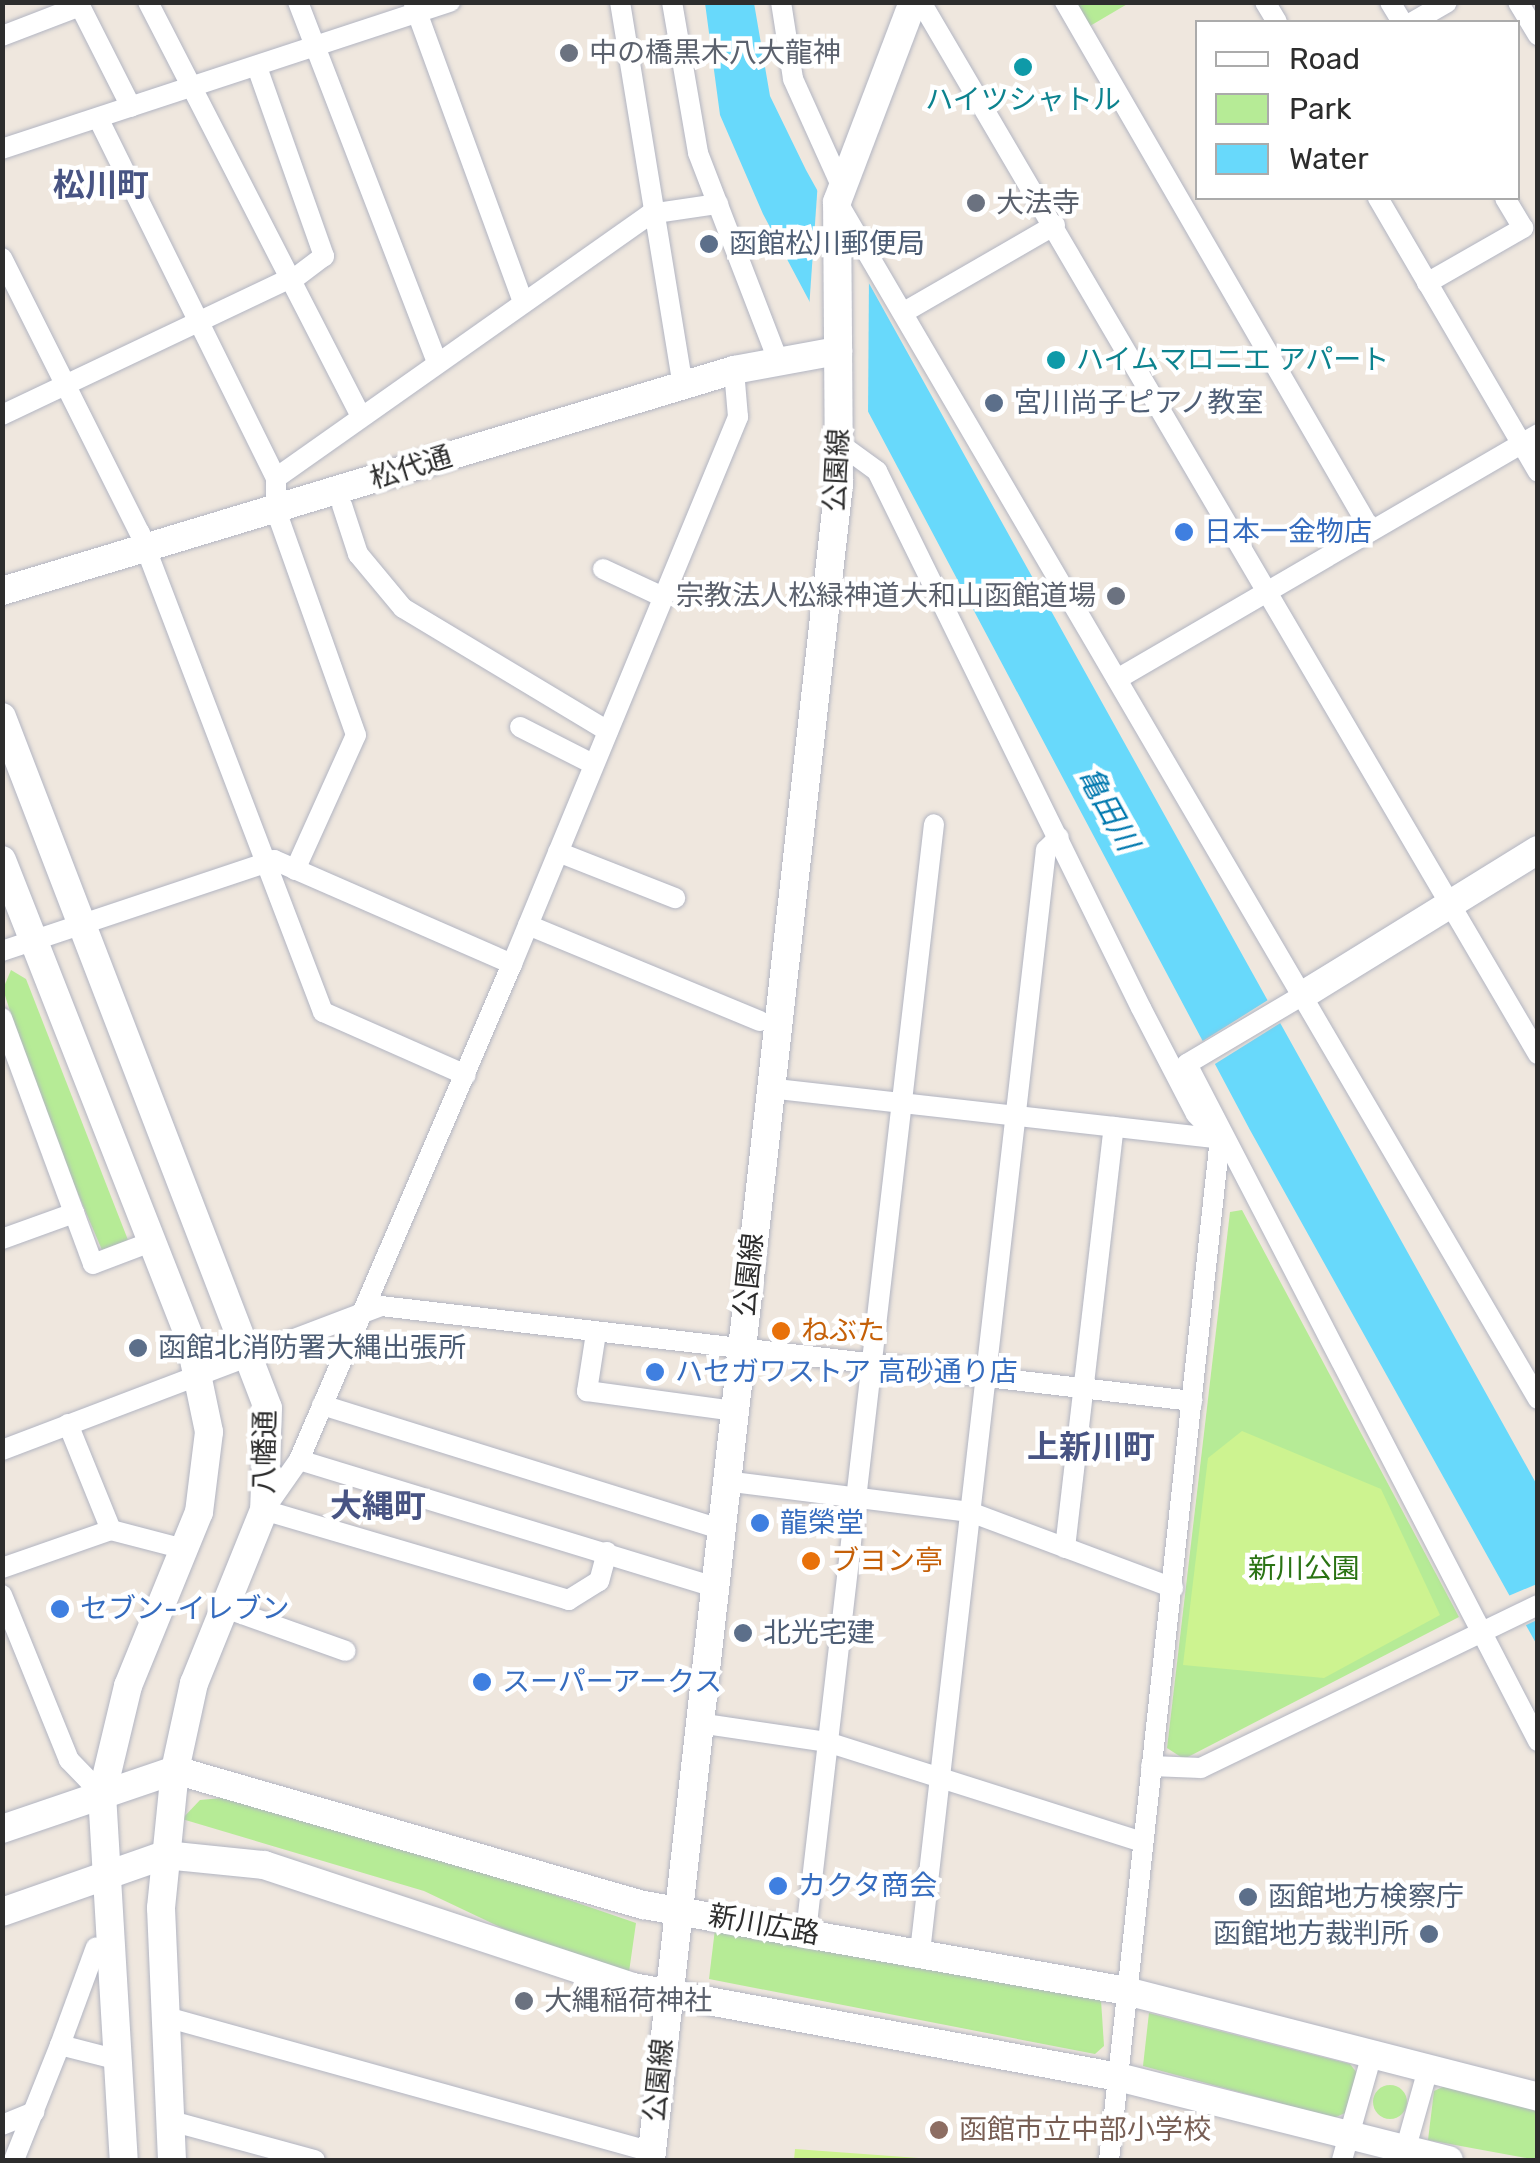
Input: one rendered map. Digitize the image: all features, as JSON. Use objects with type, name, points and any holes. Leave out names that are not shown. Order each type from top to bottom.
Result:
[{"type":"street","points":[[148,2],[361,416]]},
{"type":"street","points":[[298,2],[320,46],[437,362]]},
{"type":"street","points":[[2,149],[320,46],[415,8],[450,2]]},
{"type":"street","points":[[620,2],[650,214],[683,385]]},
{"type":"street","points":[[672,2],[681,79],[718,204],[777,358]]},
{"type":"street","points":[[780,2],[792,78],[838,202],[906,312],[1538,1399]]},
{"type":"street","points":[[838,202],[917,2]]},
{"type":"street","points":[[917,2],[1055,225],[1266,594],[1538,1054]]},
{"type":"street","points":[[1065,2],[1371,531]]},
{"type":"street","points":[[1416,20],[1447,2]]},
{"type":"street","points":[[1518,2],[1538,36]]},
{"type":"street","points":[[2,36],[82,4],[131,107]]},
{"type":"street","points":[[415,8],[523,302]]},
{"type":"street","points":[[2,414],[291,280],[324,256],[257,66]]},
{"type":"street","points":[[98,118],[276,478],[276,510],[356,734],[294,870]]},
{"type":"street","points":[[1379,200],[1427,283],[1529,439],[1538,472]]},
{"type":"street","points":[[1427,283],[1523,228],[1506,200]]},
{"type":"street","name":"公園線","points":[[651,2156],[840,444],[840,388],[830,352],[838,202]]},
{"type":"street","points":[[276,478],[650,214],[718,204]]},
{"type":"street","points":[[906,312],[1055,225]]},
{"type":"street","points":[[2,258],[68,384],[143,549],[322,1012],[466,1076]]},
{"type":"street","name":"松代通","points":[[2,591],[734,370],[777,358],[830,352]]},
{"type":"street","points":[[607,1552],[599,1581],[569,1600],[264,1510],[299,1460],[365,1312],[738,417],[734,370]]},
{"type":"street","points":[[1120,678],[1529,439]]},
{"type":"street","points":[[840,444],[877,471],[1196,1114],[1220,1138]]},
{"type":"street","points":[[342,506],[358,554],[403,608],[608,732]]},
{"type":"street","points":[[603,570],[663,597]]},
{"type":"street","name":"八幡通","points":[[2,717],[252,1353],[268,1408],[264,1510],[194,1683],[175,1770],[165,1855],[172,2160]]},
{"type":"street","points":[[520,727],[594,764]]},
{"type":"street","points":[[806,1932],[934,824]]},
{"type":"street","points":[[920,1952],[1046,850],[1058,837]]},
{"type":"street","points":[[1193,1060],[1452,908],[1538,850]]},
{"type":"street","points":[[558,852],[675,898]]},
{"type":"street","name":"八幡通","points":[[2,860],[200,1373],[208,1478],[184,1549],[128,1686],[102,1794],[124,2160]]},
{"type":"street","points":[[2,951],[264,864],[294,870],[512,964]]},
{"type":"street","points":[[528,924],[760,1021]]},
{"type":"street","points":[[1131,977],[1193,1060],[1220,1138],[1538,1741]]},
{"type":"street","points":[[2,1018],[93,1264],[151,1242]]},
{"type":"street","points":[[768,1088],[1220,1138]]},
{"type":"street","points":[[1065,1548],[1114,1127]]},
{"type":"street","points":[[1109,2160],[1220,1138]]},
{"type":"street","points":[[2,1239],[74,1214]]},
{"type":"street","points":[[4,1445],[382,1306],[1192,1400]]},
{"type":"street","points":[[596,1332],[587,1391],[734,1412]]},
{"type":"street","points":[[322,1404],[720,1529]]},
{"type":"street","points":[[68,1424],[111,1530]]},
{"type":"street","points":[[299,1460],[714,1587]]},
{"type":"street","points":[[725,1481],[970,1512],[1172,1588]]},
{"type":"street","points":[[2,1568],[111,1530],[184,1549]]},
{"type":"street","points":[[2,1595],[69,1760],[102,1794]]},
{"type":"street","points":[[1151,1766],[1201,1768],[1476,1628],[1538,1605]]},
{"type":"street","points":[[226,1608],[346,1652]]},
{"type":"street","points":[[699,1724],[827,1742],[1142,1842]]},
{"type":"street","points":[[2,1830],[175,1770]]},
{"type":"street","name":"新川広路","points":[[175,1770],[680,1910],[1126,1991],[1538,2097]]},
{"type":"street","points":[[2,1912],[106,1872],[165,1855],[264,1866],[524,1955],[669,1992],[1118,2078],[1346,2147],[1449,2160]]},
{"type":"street","points":[[14,2160],[96,1947]]},
{"type":"street","points":[[166,2017],[651,2156]]},
{"type":"street","points":[[60,2045],[119,2060]]},
{"type":"street","points":[[1346,2147],[1372,2054]]},
{"type":"street","points":[[1404,2155],[1428,2068]]},
{"type":"street","points":[[2,2124],[34,2112]]},
{"type":"street","points":[[171,2122],[315,2160]]},
{"type":"green space","points":[[1075,3],[1129,3],[1090,26]]},
{"type":"green space","points":[[11,970],[26,979],[128,1240],[102,1250],[38,1100],[3,989]]},
{"type":"green space","name":"新川公園","points":[[1242,1210],[1459,1617],[1184,1759],[1167,1748],[1230,1212]]},
{"type":"green space","points":[[1242,1431],[1381,1489],[1440,1615],[1324,1678],[1183,1665],[1208,1458]]},
{"type":"green space","points":[[222,1798],[435,1854],[636,1923],[629,1972],[519,1936],[424,1891],[182,1819],[200,1800]]},
{"type":"green space","points":[[715,1929],[1101,2000],[1104,2046],[1095,2054],[709,1979]]},
{"type":"green space","points":[[1149,2013],[1350,2064],[1357,2073],[1345,2113],[1334,2118],[1143,2066]]},
{"type":"green space","points":[[1390,2085],[1402,2090],[1407,2102],[1402,2114],[1390,2119],[1378,2114],[1373,2102],[1378,2090]]},
{"type":"green space","points":[[1447,2085],[1537,2111],[1537,2160],[1428,2140],[1434,2091]]},
{"type":"green space","points":[[795,2149],[946,2160],[794,2160]]},
{"type":"water","name":"亀田川","points":[[705,3],[754,3],[770,96],[806,170],[1537,1485],[1537,1645],[1250,1130],[763,214],[720,115]]},
{"type":"pier","points":[[818,181],[869,272],[868,418],[809,309]]},
{"type":"pier","points":[[1273,997],[1287,1019],[1211,1066],[1198,1044]]},
{"type":"pier","points":[[1537,1584],[1537,1620],[1522,1627],[1506,1597]]},
{"type":"place","name":"中の橋黒木八大龍神","points":[[569,53]]},
{"type":"place","name":"ハイツシャトル","points":[[1023,67]]},
{"type":"place","name":"大法寺","points":[[976,203]]},
{"type":"place","name":"函館松川郵便局","points":[[709,244]]},
{"type":"place","name":"ハイムマロニエ アパート","points":[[1056,360]]},
{"type":"place","name":"宮川尚子ピアノ教室","points":[[994,403]]},
{"type":"place","name":"日本一金物店","points":[[1184,532]]},
{"type":"place","name":"宗教法人松緑神道大和山函館道場","points":[[1116,596]]},
{"type":"place","name":"ねぶた","points":[[781,1331]]},
{"type":"place","name":"函館北消防署大縄出張所","points":[[138,1348]]},
{"type":"place","name":"ハセガワストア 高砂通り店","points":[[655,1372]]},
{"type":"place","name":"龍榮堂","points":[[760,1523]]},
{"type":"place","name":"ブヨン亭","points":[[811,1561]]},
{"type":"place","name":"セブン-イレブン","points":[[60,1609]]},
{"type":"place","name":"北光宅建","points":[[743,1633]]},
{"type":"place","name":"スーパーアークス","points":[[482,1682]]},
{"type":"place","name":"カクタ商会","points":[[778,1886]]},
{"type":"place","name":"函館地方検察庁","points":[[1248,1897]]},
{"type":"place","name":"函館地方裁判所","points":[[1429,1934]]},
{"type":"place","name":"大縄稲荷神社","points":[[524,2001]]},
{"type":"place","name":"函館市立中部小学校","points":[[939,2130]]},
{"type":"district","name":"松川町","points":[[101,185]]},
{"type":"district","name":"上新川町","points":[[1091,1447]]},
{"type":"district","name":"大縄町","points":[[378,1506]]}]
